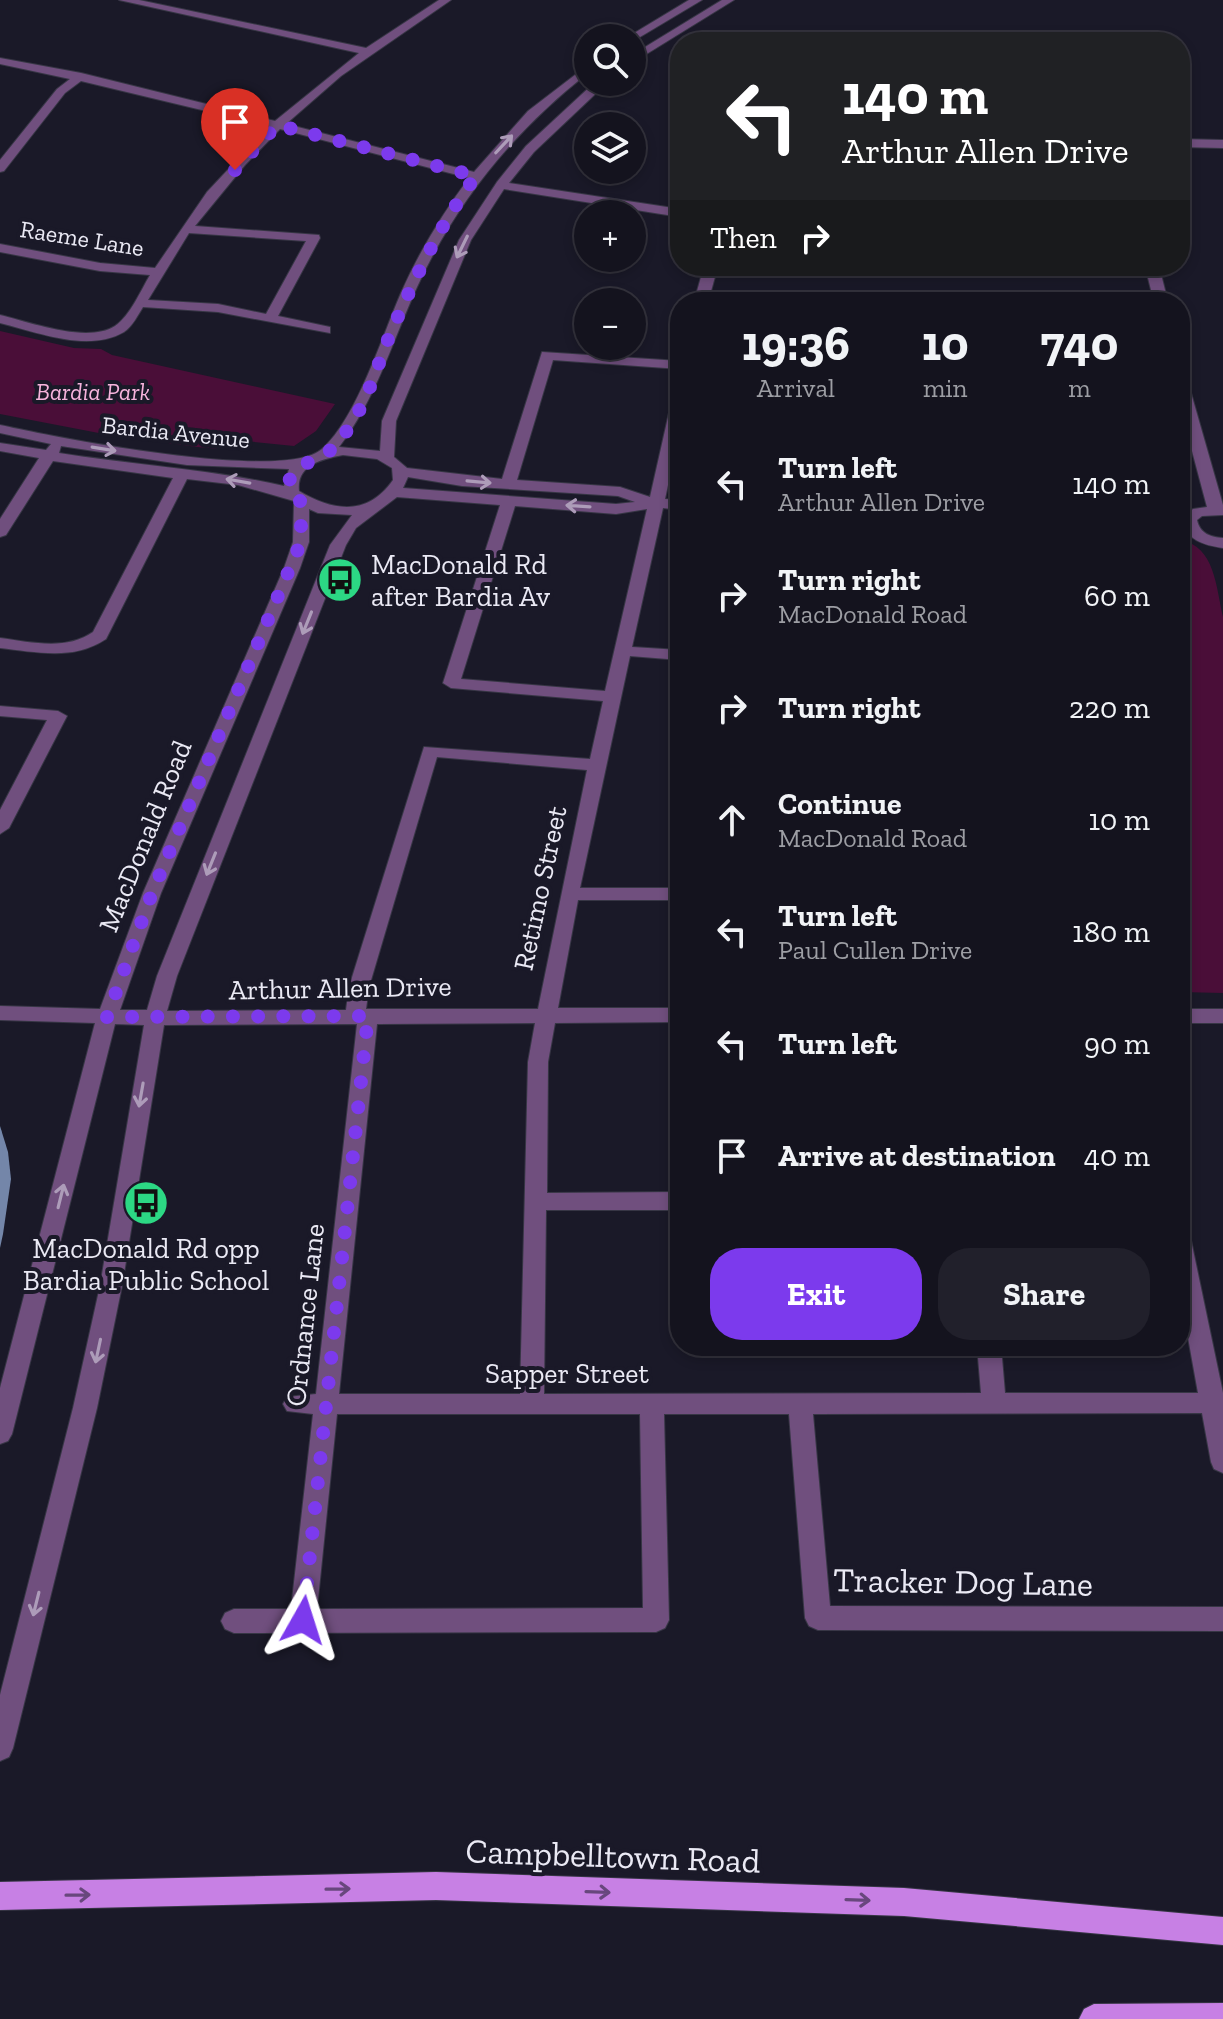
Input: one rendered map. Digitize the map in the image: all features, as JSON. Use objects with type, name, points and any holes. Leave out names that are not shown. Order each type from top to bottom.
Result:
[{"type":"main road","name":"Campbelltown Road","points":[[0,1896],[436,1886],[904,1902],[1223,1931]]},
{"type":"main road","points":[[1094,2019],[1223,2018]]},
{"type":"street","points":[[124,0],[366,51]]},
{"type":"street","points":[[0,319],[79,336],[102,336],[122,328],[186,229],[220,186],[277,125],[366,51],[446,0]]},
{"type":"street","points":[[646,29],[697,0]]},
{"type":"street","points":[[673,32],[729,0]]},
{"type":"street","points":[[646,50],[670,34]]},
{"type":"street","points":[[0,61],[81,76],[476,176]]},
{"type":"street","points":[[0,168],[61,91],[81,76]]},
{"type":"street","points":[[327,453],[354,419],[426,254],[476,176],[541,107],[574,80]]},
{"type":"street","points":[[387,458],[389,421],[465,240],[501,185],[530,149],[587,96]]},
{"type":"street","points":[[1190,143],[1223,144]]},
{"type":"street","points":[[501,185],[670,211]]},
{"type":"street","points":[[186,229],[314,238],[270,319]]},
{"type":"street","name":"Raeme Lane","points":[[0,248],[100,267],[158,272]]},
{"type":"street","points":[[139,303],[218,308],[325,330]]},
{"type":"street","points":[[612,697],[451,683],[547,355],[670,364]]},
{"type":"street","points":[[1190,412],[1219,509],[1198,512],[1190,518]]},
{"type":"street","name":"Bardia Avenue","points":[[0,429],[61,442],[217,463],[301,464]]},
{"type":"street","name":"Retimo Street","points":[[532,1404],[538,1062],[569,894],[670,440]]},
{"type":"street","points":[[1,530],[47,456],[61,442]]},
{"type":"street","name":"Bardia Avenue","points":[[0,447],[182,475],[238,480],[333,511],[371,507]]},
{"type":"street","points":[[301,464],[327,453],[359,451],[387,458],[402,472],[508,492],[616,509],[656,503],[670,504]]},
{"type":"street","name":"MacDonald Road","points":[[0,1434],[107,1017],[152,893],[301,542],[297,498],[289,484],[292,473],[301,464]]},
{"type":"street","points":[[0,1748],[85,1408],[108,1301],[155,1018],[167,976],[338,545],[350,525],[371,507],[397,492],[403,482],[402,472]]},
{"type":"street","points":[[0,643],[68,649],[89,645],[100,635],[182,475]]},
{"type":"street","points":[[397,492],[508,492]]},
{"type":"street","points":[[1190,530],[1197,536],[1223,543]]},
{"type":"street","points":[[624,651],[670,654]]},
{"type":"street","points":[[0,711],[58,716],[0,828]]},
{"type":"street","name":"Ordnance Lane","points":[[303,1620],[362,1016],[359,987],[430,751],[597,765]]},
{"type":"street","points":[[569,894],[670,894]]},
{"type":"street","name":"Arthur Allen Drive","points":[[0,1013],[155,1018],[670,1015]]},
{"type":"street","points":[[1190,1016],[1223,1016]]},
{"type":"street","points":[[535,1202],[670,1201]]},
{"type":"street","points":[[1190,1278],[1217,1403],[1223,1462]]},
{"type":"street","points":[[990,1356],[994,1402]]},
{"type":"street","name":"Tracker Dog Lane","points":[[800,1402],[818,1618],[1223,1619]]},
{"type":"street","points":[[234,1621],[656,1620],[652,1403]]},
{"type":"street","name":"Sapper Street","points":[[295,1404],[1217,1403]]},
{"type":"green space","name":"Bardia Park","points":[[0,331],[74,348],[101,349],[112,355],[335,404],[316,431],[294,446],[245,441],[220,449],[109,435],[0,414]]},
{"type":"green space","points":[[1190,543],[1200,550],[1212,570],[1223,617],[1223,993],[1190,992]]},
{"type":"place","name":"MacDonald Rd after Bardia Av","points":[[340,580]]},
{"type":"place","name":"MacDonald Rd opp Bardia Public School","points":[[146,1203]]},
{"type":"route","points":[[235,170],[277,125],[476,176],[426,254],[354,419],[327,453],[301,464],[292,473],[289,484],[292,493],[301,502],[301,542],[152,893],[107,1017],[368,1016],[303,1620]]}]
